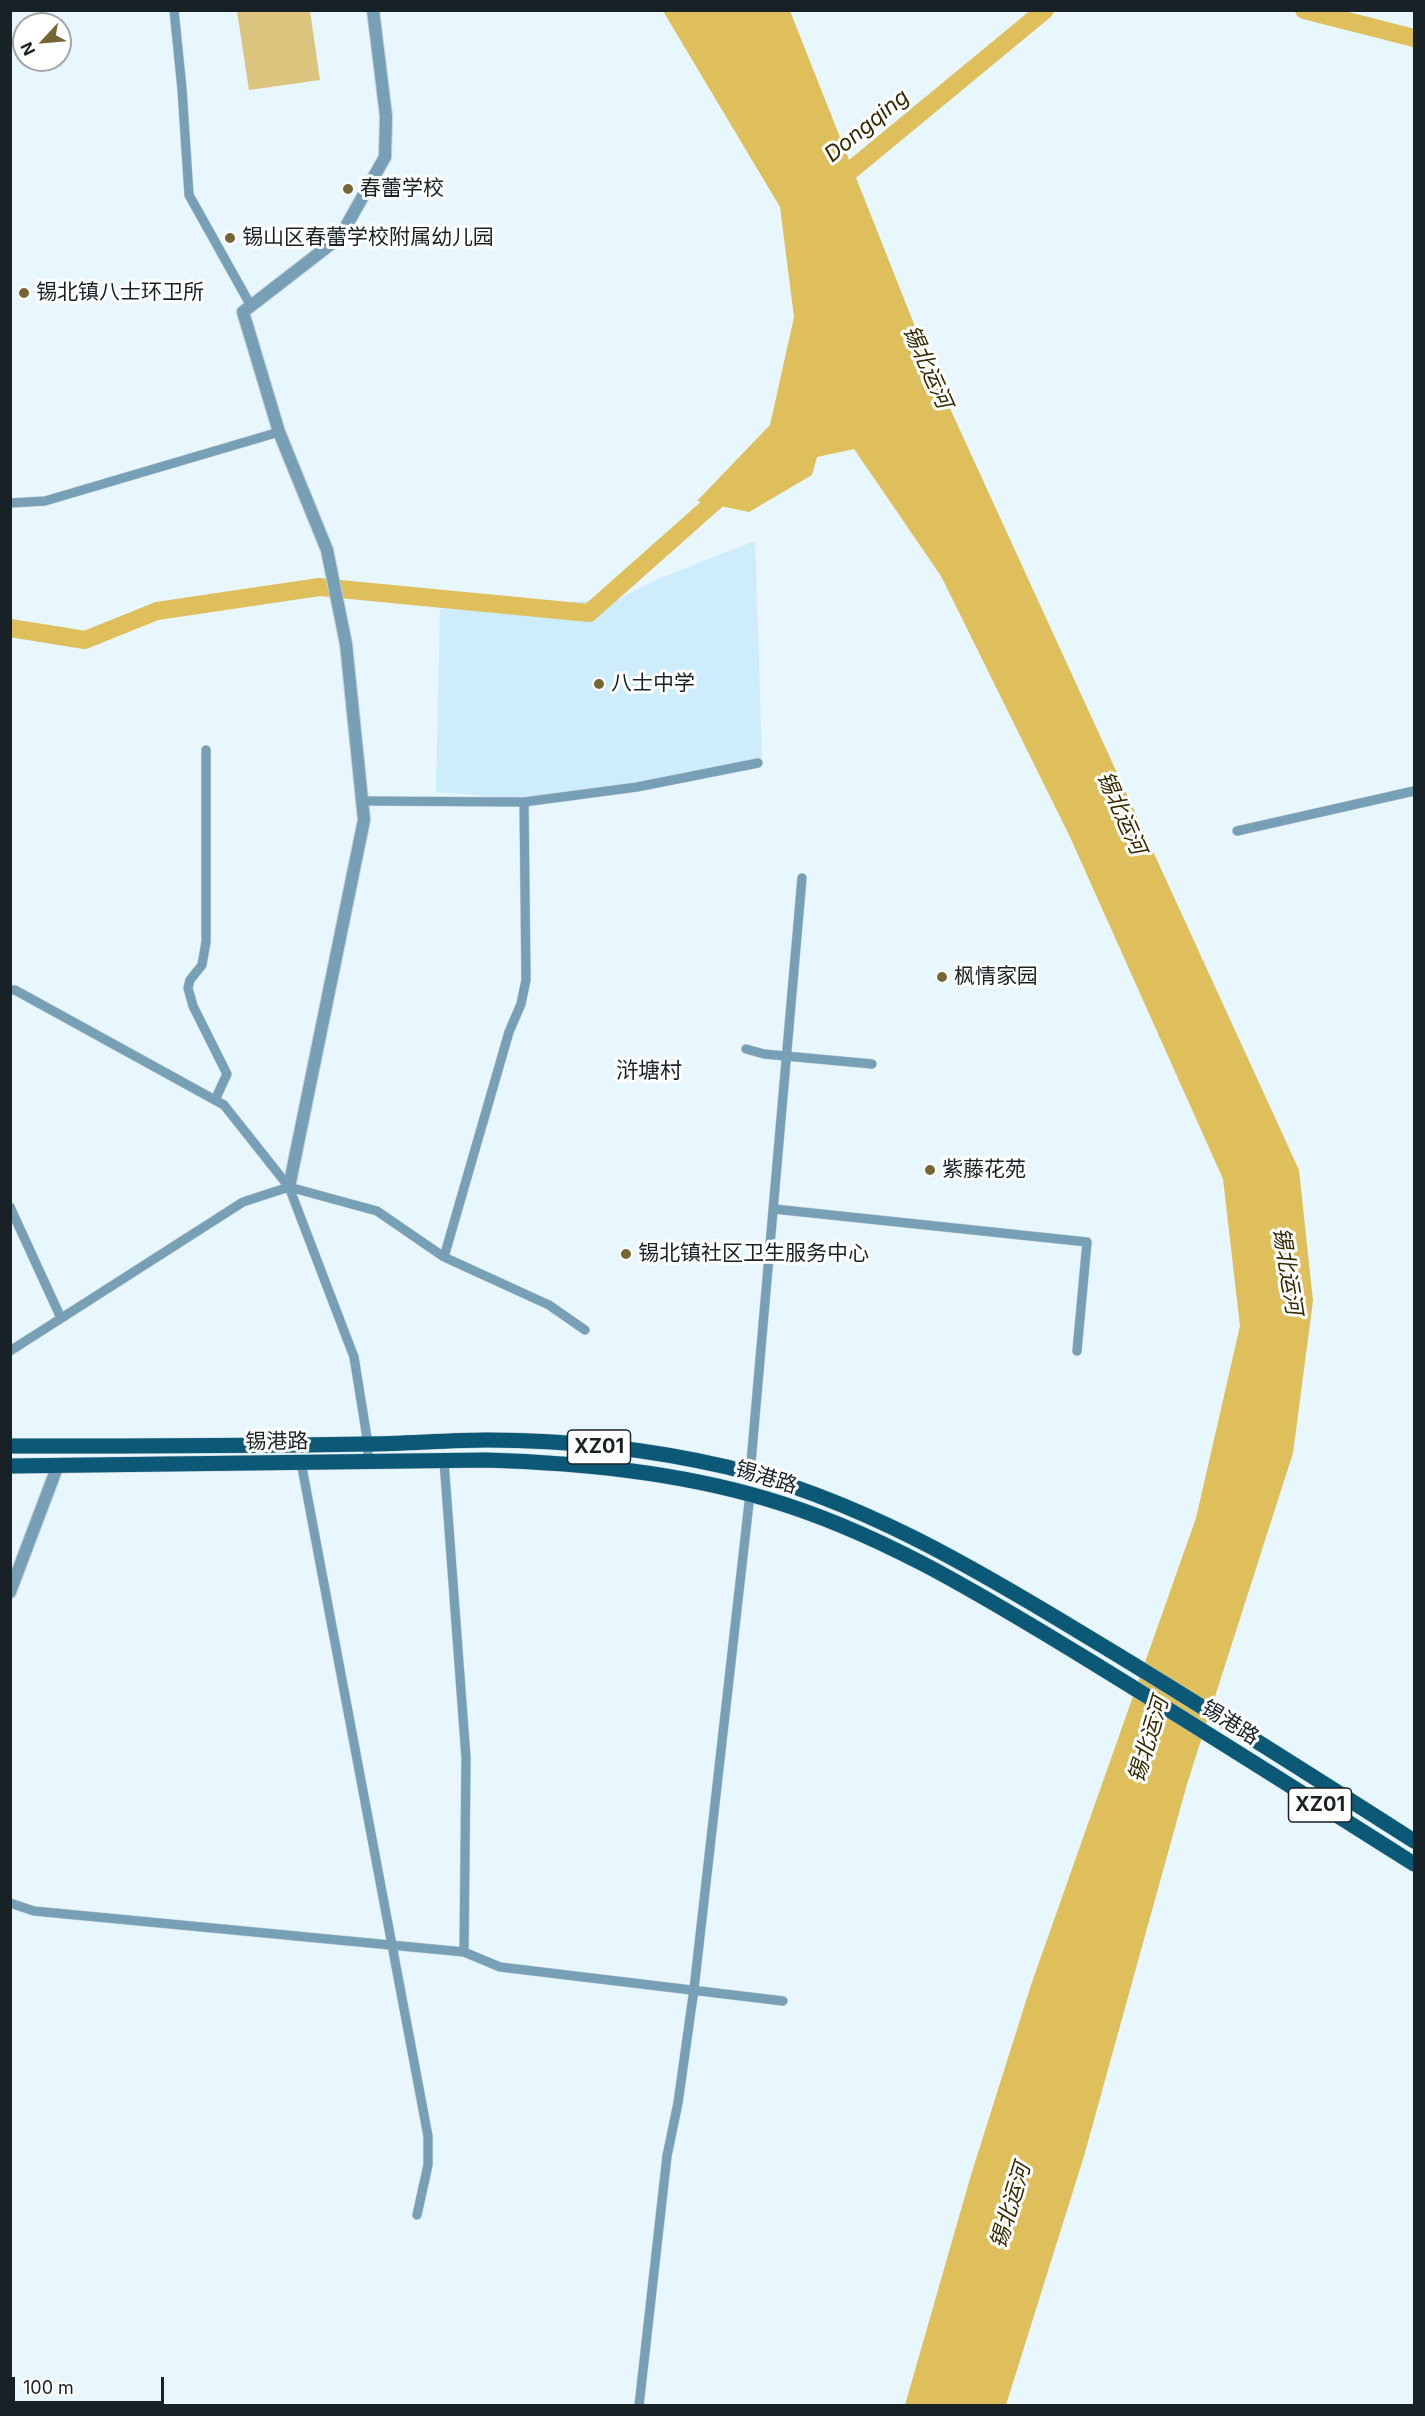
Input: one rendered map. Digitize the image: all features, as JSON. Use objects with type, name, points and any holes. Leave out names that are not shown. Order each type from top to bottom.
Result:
[{"type":"main road","name":"锡港路","points":[[10,1446],[368,1444],[487,1440],[576,1445],[675,1457],[750,1474],[833,1501],[881,1521],[975,1568],[1414,1837]]},
{"type":"main road","name":"锡港路","points":[[10,1466],[538,1461],[614,1468],[671,1477],[750,1494],[826,1519],[873,1539],[965,1586],[1226,1745],[1414,1864]]},
{"type":"street","points":[[174,10],[189,195],[251,306]]},
{"type":"street","points":[[289,1187],[364,820],[346,644],[327,550],[279,432],[243,312],[340,237],[385,157],[386,116],[373,10]]},
{"type":"street","points":[[10,503],[45,501],[279,432]]},
{"type":"street","points":[[206,750],[206,942],[202,965],[190,980],[188,988],[193,1006],[227,1074],[215,1100]]},
{"type":"street","points":[[361,801],[524,802],[636,787],[758,763]]},
{"type":"street","points":[[1237,831],[1414,791]]},
{"type":"street","points":[[444,1257],[526,980],[524,802]]},
{"type":"street","points":[[750,1474],[802,878]]},
{"type":"street","points":[[12,987],[224,1105],[289,1187],[354,1357],[368,1444],[368,1462]]},
{"type":"street","points":[[746,1049],[788,1057],[872,1064]]},
{"type":"street","points":[[10,1351],[243,1202],[289,1187],[377,1211],[444,1257],[549,1305],[585,1330]]},
{"type":"street","points":[[10,1208],[61,1318]]},
{"type":"street","points":[[774,1209],[1087,1242],[1077,1351]]},
{"type":"street","points":[[444,1461],[466,1758],[464,1952]]},
{"type":"street","points":[[301,1462],[428,2136],[428,2165],[417,2215]]},
{"type":"street","points":[[10,1592],[58,1465]]},
{"type":"street","points":[[639,2406],[667,2156],[678,2103],[694,1989],[750,1494]]},
{"type":"street","points":[[10,1903],[34,1911],[391,1947],[464,1952],[500,1966],[783,2001]]},
{"type":"shaded area","points":[[237,11],[310,11],[320,80],[249,90]]},
{"type":"shaded area","name":"八士中学","points":[[755,541],[762,759],[576,794],[508,798],[436,792],[440,609],[619,599],[660,578]]},
{"type":"water","name":"锡北运河","points":[[663,11],[790,11],[931,367],[1299,1170],[1313,1301],[1293,1453],[1187,1784],[1084,2156],[1006,2405],[905,2405],[971,2175],[1031,1985],[1196,1518],[1240,1326],[1223,1179],[1070,837],[941,576],[854,449],[817,457],[812,475],[749,512],[697,501],[770,425],[794,317],[780,207]]},
{"type":"waterway","name":"Dongqing","points":[[833,185],[1045,10]]},
{"type":"waterway","name":"Dongqing","points":[[1304,10],[1414,38]]},
{"type":"waterway","points":[[10,628],[85,640],[157,611],[319,587],[589,613],[730,488]]},
{"type":"place","name":"春蕾学校","points":[[348,189]]},
{"type":"place","name":"锡山区春蕾学校附属幼儿园","points":[[230,238]]},
{"type":"place","name":"锡北镇八士环卫所","points":[[24,293]]},
{"type":"place","name":"八士中学","points":[[599,684]]},
{"type":"place","name":"枫情家园","points":[[942,977]]},
{"type":"place","name":"紫藤花苑","points":[[930,1170]]},
{"type":"place","name":"锡北镇社区卫生服务中心","points":[[626,1254]]},
{"type":"district","name":"浒塘村","points":[[649,1071]]}]
